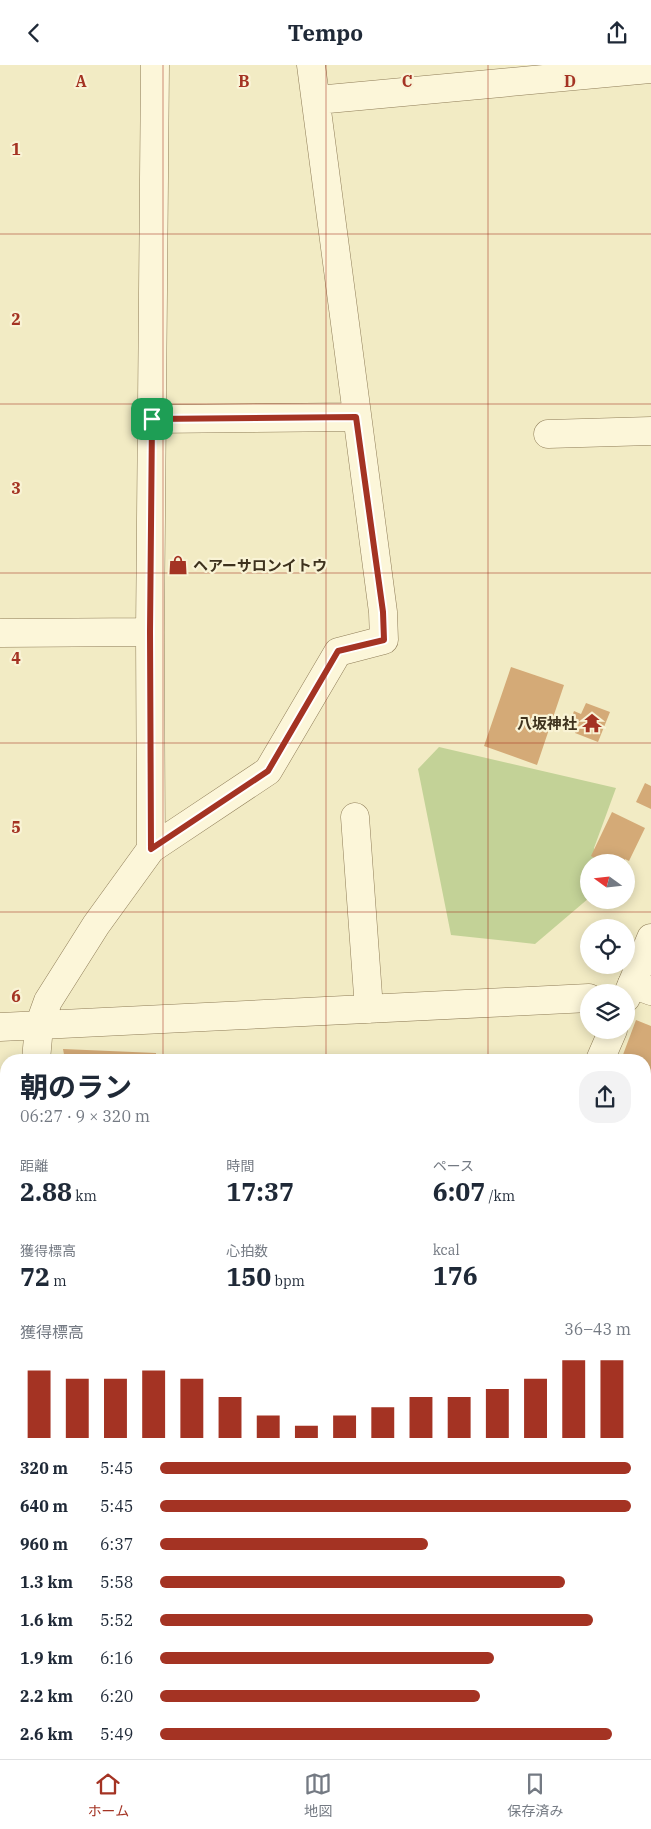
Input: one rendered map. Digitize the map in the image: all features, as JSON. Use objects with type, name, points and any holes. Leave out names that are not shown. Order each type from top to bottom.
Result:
[{"type":"street","points":[[151,849],[150,632],[155,65]]},
{"type":"street","points":[[36,1054],[38,1026],[48,1001],[91,933],[151,849],[268,771],[338,651],[384,640],[383,612],[311,65]]},
{"type":"street","points":[[317,100],[651,69]]},
{"type":"street","points":[[152,419],[356,417]]},
{"type":"street","points":[[548,434],[651,431]]},
{"type":"street","points":[[0,633],[150,632]]},
{"type":"street","points":[[355,817],[369,1009]]},
{"type":"street","points":[[635,987],[651,938]]},
{"type":"street","points":[[0,1027],[580,997]]},
{"type":"street","points":[[603,1054],[609,1039]]},
{"type":"green space","points":[[439,747],[616,788],[594,848],[596,854],[580,854],[580,906],[535,944],[451,935],[418,769]]},
{"type":"building","points":[[511,667],[564,685],[537,765],[484,746]]},
{"type":"building","points":[[586,703],[610,712],[598,742],[575,733],[578,725],[570,722],[574,711],[581,714]]},
{"type":"building","points":[[645,783],[651,786],[651,809],[636,802]]},
{"type":"building","points":[[612,812],[645,828],[632,854],[592,854]]},
{"type":"building","points":[[636,1020],[651,1026],[651,1054],[623,1054],[629,1039],[635,1039]]},
{"type":"building","points":[[63,1049],[156,1053],[156,1054],[64,1054]]},
{"type":"place","name":"ヘアーサロンイトウ","points":[[178,565]]},
{"type":"place","name":"八坂神社","points":[[592,723]]},
{"type":"route","points":[[356,417],[383,612],[384,640],[338,651],[268,771],[151,849],[150,632],[152,419],[356,417]]}]
